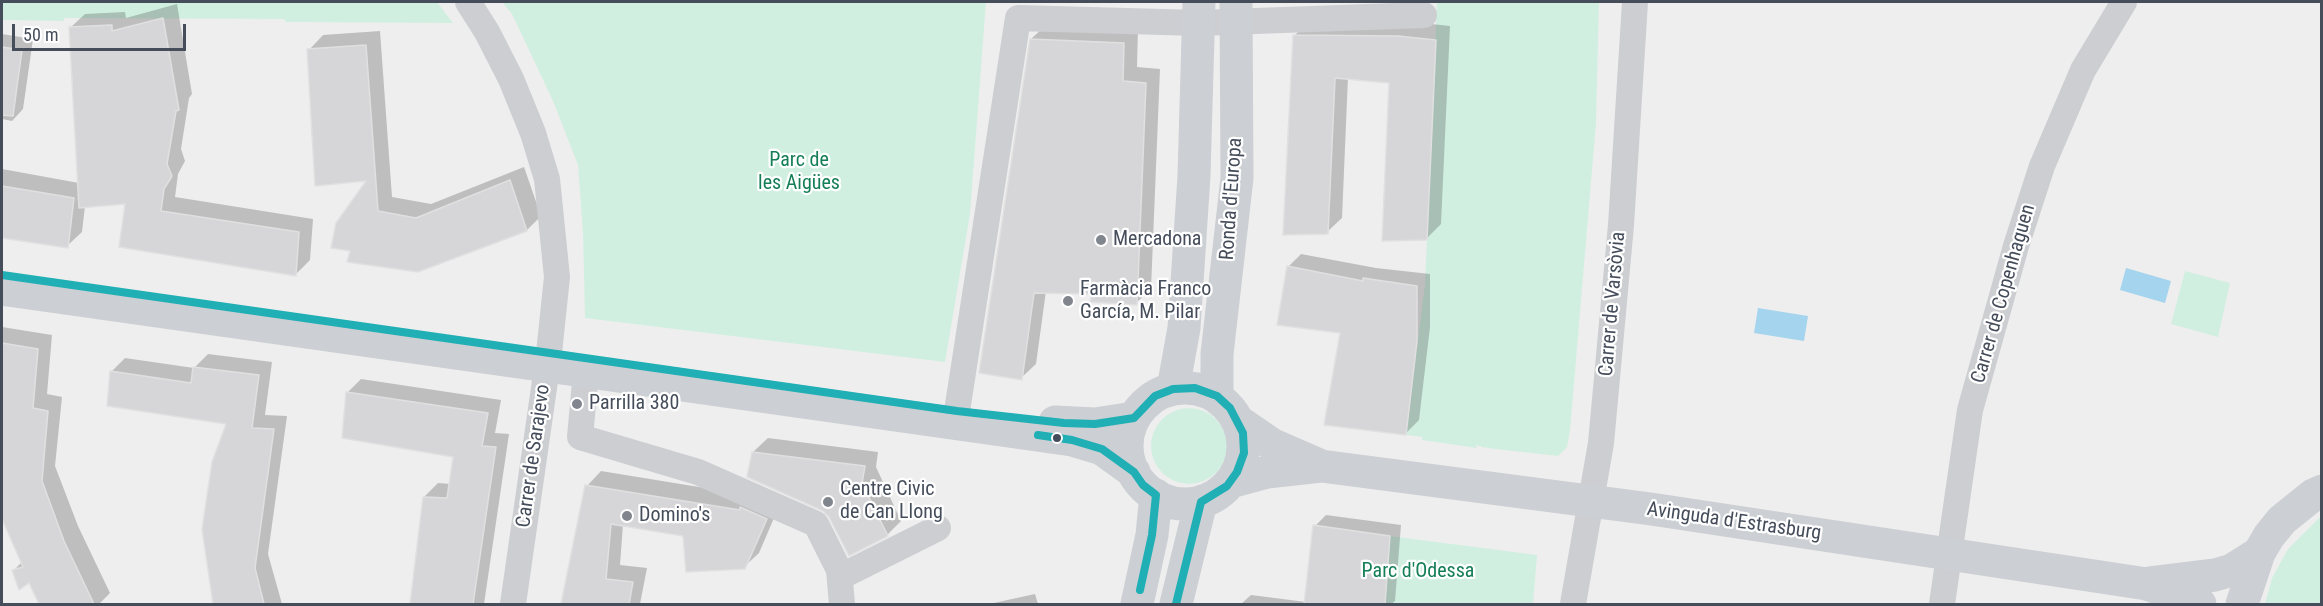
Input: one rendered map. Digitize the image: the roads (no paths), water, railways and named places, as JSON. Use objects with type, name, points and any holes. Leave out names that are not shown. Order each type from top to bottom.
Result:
[{"type":"main road","name":"Ronda d'Europa","points":[[1173,388],[1184,328],[1194,176],[1199,12]]},
{"type":"main road","name":"Ronda d'Europa","points":[[1217,396],[1217,354],[1237,178],[1236,12]]},
{"type":"main road","points":[[2,275],[548,359],[957,411],[1064,423],[1095,424],[1134,418]]},
{"type":"main road","points":[[2,289],[480,356],[548,359],[586,371],[1072,440],[1102,449],[1134,472],[1143,485],[1156,495],[1174,503],[1188,505],[1213,497],[1230,482],[1237,472],[1244,453],[1243,433],[1238,421],[1217,396],[1195,388],[1173,388],[1155,396],[1134,418],[1127,445],[1134,472]]},
{"type":"main road","name":"Avinguda d'Estrasburg","points":[[1238,421],[1273,445],[1321,466]]},
{"type":"main road","name":"Avinguda d'Estrasburg","points":[[1230,482],[1268,472],[1321,466],[1591,502],[2147,584],[2200,604]]},
{"type":"main road","points":[[2242,604],[2259,553],[2282,520],[2322,491]]},
{"type":"main road","points":[[1137,604],[1152,535],[1156,495]]},
{"type":"main road","points":[[1176,604],[1201,502]]},
{"type":"main road","name":"Avinguda d'Estrasburg","points":[[2147,584],[2215,575],[2232,570],[2259,553]]},
{"type":"street","name":"Carrer de Sarajevo","points":[[468,2],[487,32],[511,79],[533,133],[547,179],[557,276],[548,359],[513,604]]},
{"type":"street","name":"Carrer de Varsòvia","points":[[1573,604],[1601,443],[1621,225],[1635,2]]},
{"type":"street","name":"Carrer de Copenhaguen","points":[[1942,604],[1970,410],[2016,246],[2042,166],[2083,70],[2124,2]]},
{"type":"street","points":[[957,411],[1018,18],[1039,10],[1424,15]]},
{"type":"street","points":[[586,371],[580,437],[698,472],[816,524],[840,577],[843,604]]},
{"type":"street","points":[[840,577],[938,528]]},
{"type":"water","points":[[2126,268],[2171,281],[2165,303],[2120,290]]},
{"type":"water","points":[[1758,308],[1808,316],[1804,341],[1754,333]]},
{"type":"place","name":"Mercadona","points":[[1101,240]]},
{"type":"place","name":"Farmàcia Franco García, M. Pilar","points":[[1068,301]]},
{"type":"place","name":"Parrilla 380","points":[[577,404]]},
{"type":"place","name":"Centre Civic de Can Llong","points":[[828,502]]},
{"type":"place","name":"Domino's","points":[[627,516]]},
{"type":"park label","name":"Parc de les Aigües","points":[[799,172]]},
{"type":"park label","name":"Parc d'Odessa","points":[[1418,572]]}]
